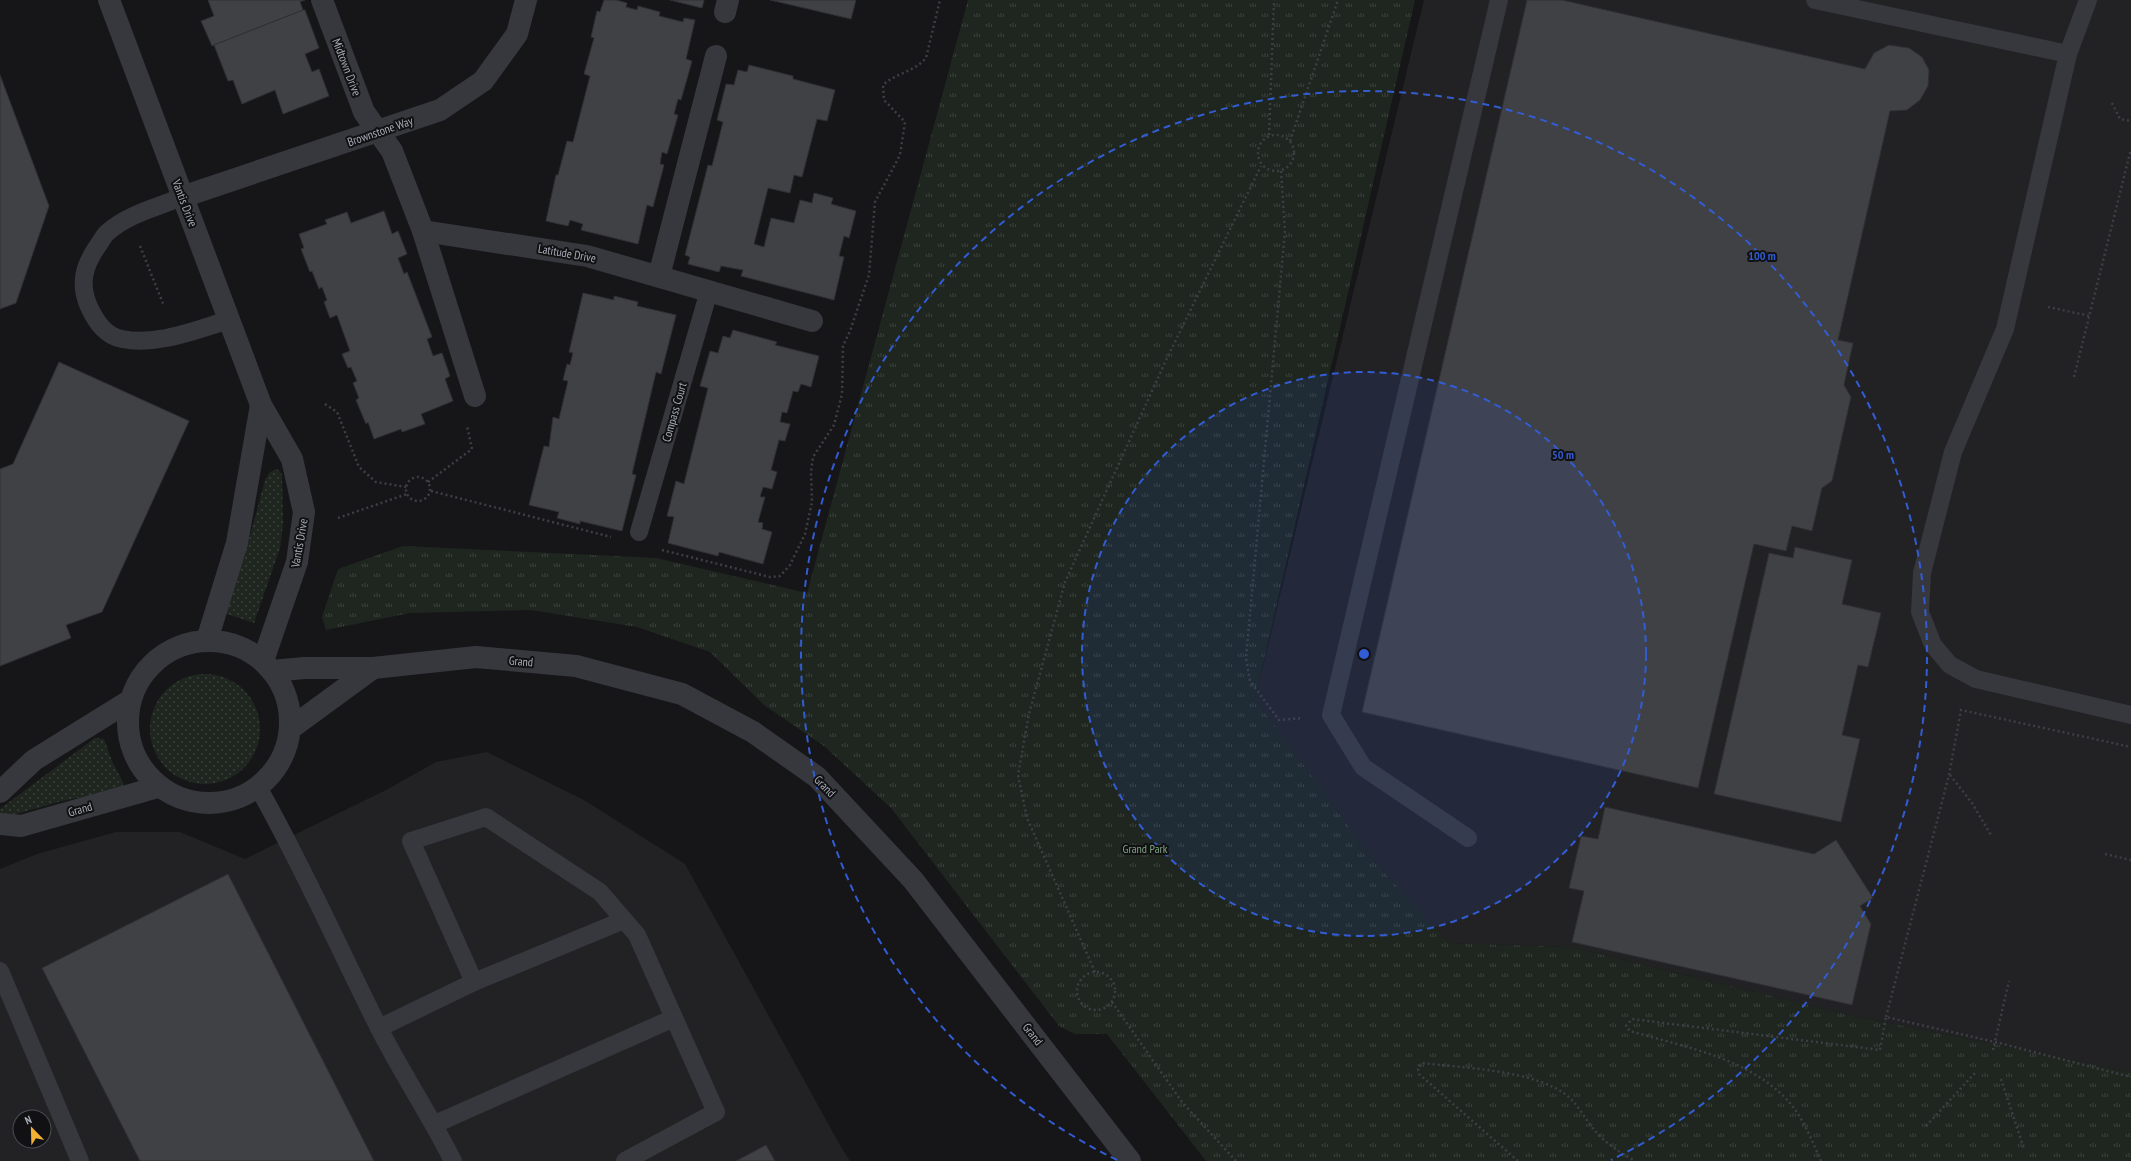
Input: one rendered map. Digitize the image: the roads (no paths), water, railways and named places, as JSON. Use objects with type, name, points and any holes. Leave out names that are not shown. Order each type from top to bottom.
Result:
[{"type":"street","name":"Vantis Drive","points":[[109,0],[182,197],[262,405],[292,459],[304,512],[296,562],[268,666]]},
{"type":"street","name":"Midtown Drive","points":[[322,0],[364,112],[378,131]]},
{"type":"street","name":"Brownstone Way","points":[[182,197],[440,110],[483,81],[516,34],[526,0]]},
{"type":"street","points":[[659,276],[716,56]]},
{"type":"street","points":[[378,131],[392,151],[423,231],[475,396]]},
{"type":"street","name":"Latitude Drive","points":[[423,231],[587,256],[812,321]]},
{"type":"street","points":[[207,640],[237,543],[262,405]]},
{"type":"street","points":[[207,640],[228,642],[241,647],[268,666],[280,681],[287,704],[291,728],[286,751],[275,770],[258,787],[235,800],[208,804],[182,800],[158,787],[142,770],[131,749],[126,725],[129,701],[140,677],[158,658],[181,645],[207,640]]},
{"type":"street","name":"Grand","points":[[268,666],[304,668],[373,668],[476,657],[576,666],[682,694],[753,732],[817,776],[913,880],[1130,1161]]},
{"type":"street","points":[[291,728],[373,668]]},
{"type":"street","points":[[0,792],[34,760],[129,701]]},
{"type":"street","name":"Grand","points":[[0,824],[21,826],[158,787]]},
{"type":"lane","points":[[1468,838],[1362,767],[1331,715],[1499,0]]},
{"type":"lane","points":[[1815,0],[2068,54]]},
{"type":"lane","points":[[2088,0],[2068,54],[2004,329],[1953,452],[1922,573],[1920,612],[1932,645],[1950,665],[1976,679],[2131,715]]},
{"type":"lane","points":[[182,197],[131,218],[107,232],[84,270],[84,289],[90,308],[101,329],[120,339],[135,340],[171,337],[229,320]]},
{"type":"lane","name":"Compass Court","points":[[639,532],[709,291]]},
{"type":"lane","points":[[258,787],[284,833],[379,1028],[435,1124],[454,1161]]},
{"type":"lane","points":[[474,982],[411,841],[486,817],[600,892],[637,935],[716,1112],[625,1161]]},
{"type":"lane","points":[[379,1028],[474,982],[624,920]]},
{"type":"lane","points":[[0,971],[80,1161]]},
{"type":"lane","points":[[435,1124],[674,1018]]},
{"type":"park label","name":"Grand Park","points":[[1145,848]]}]
